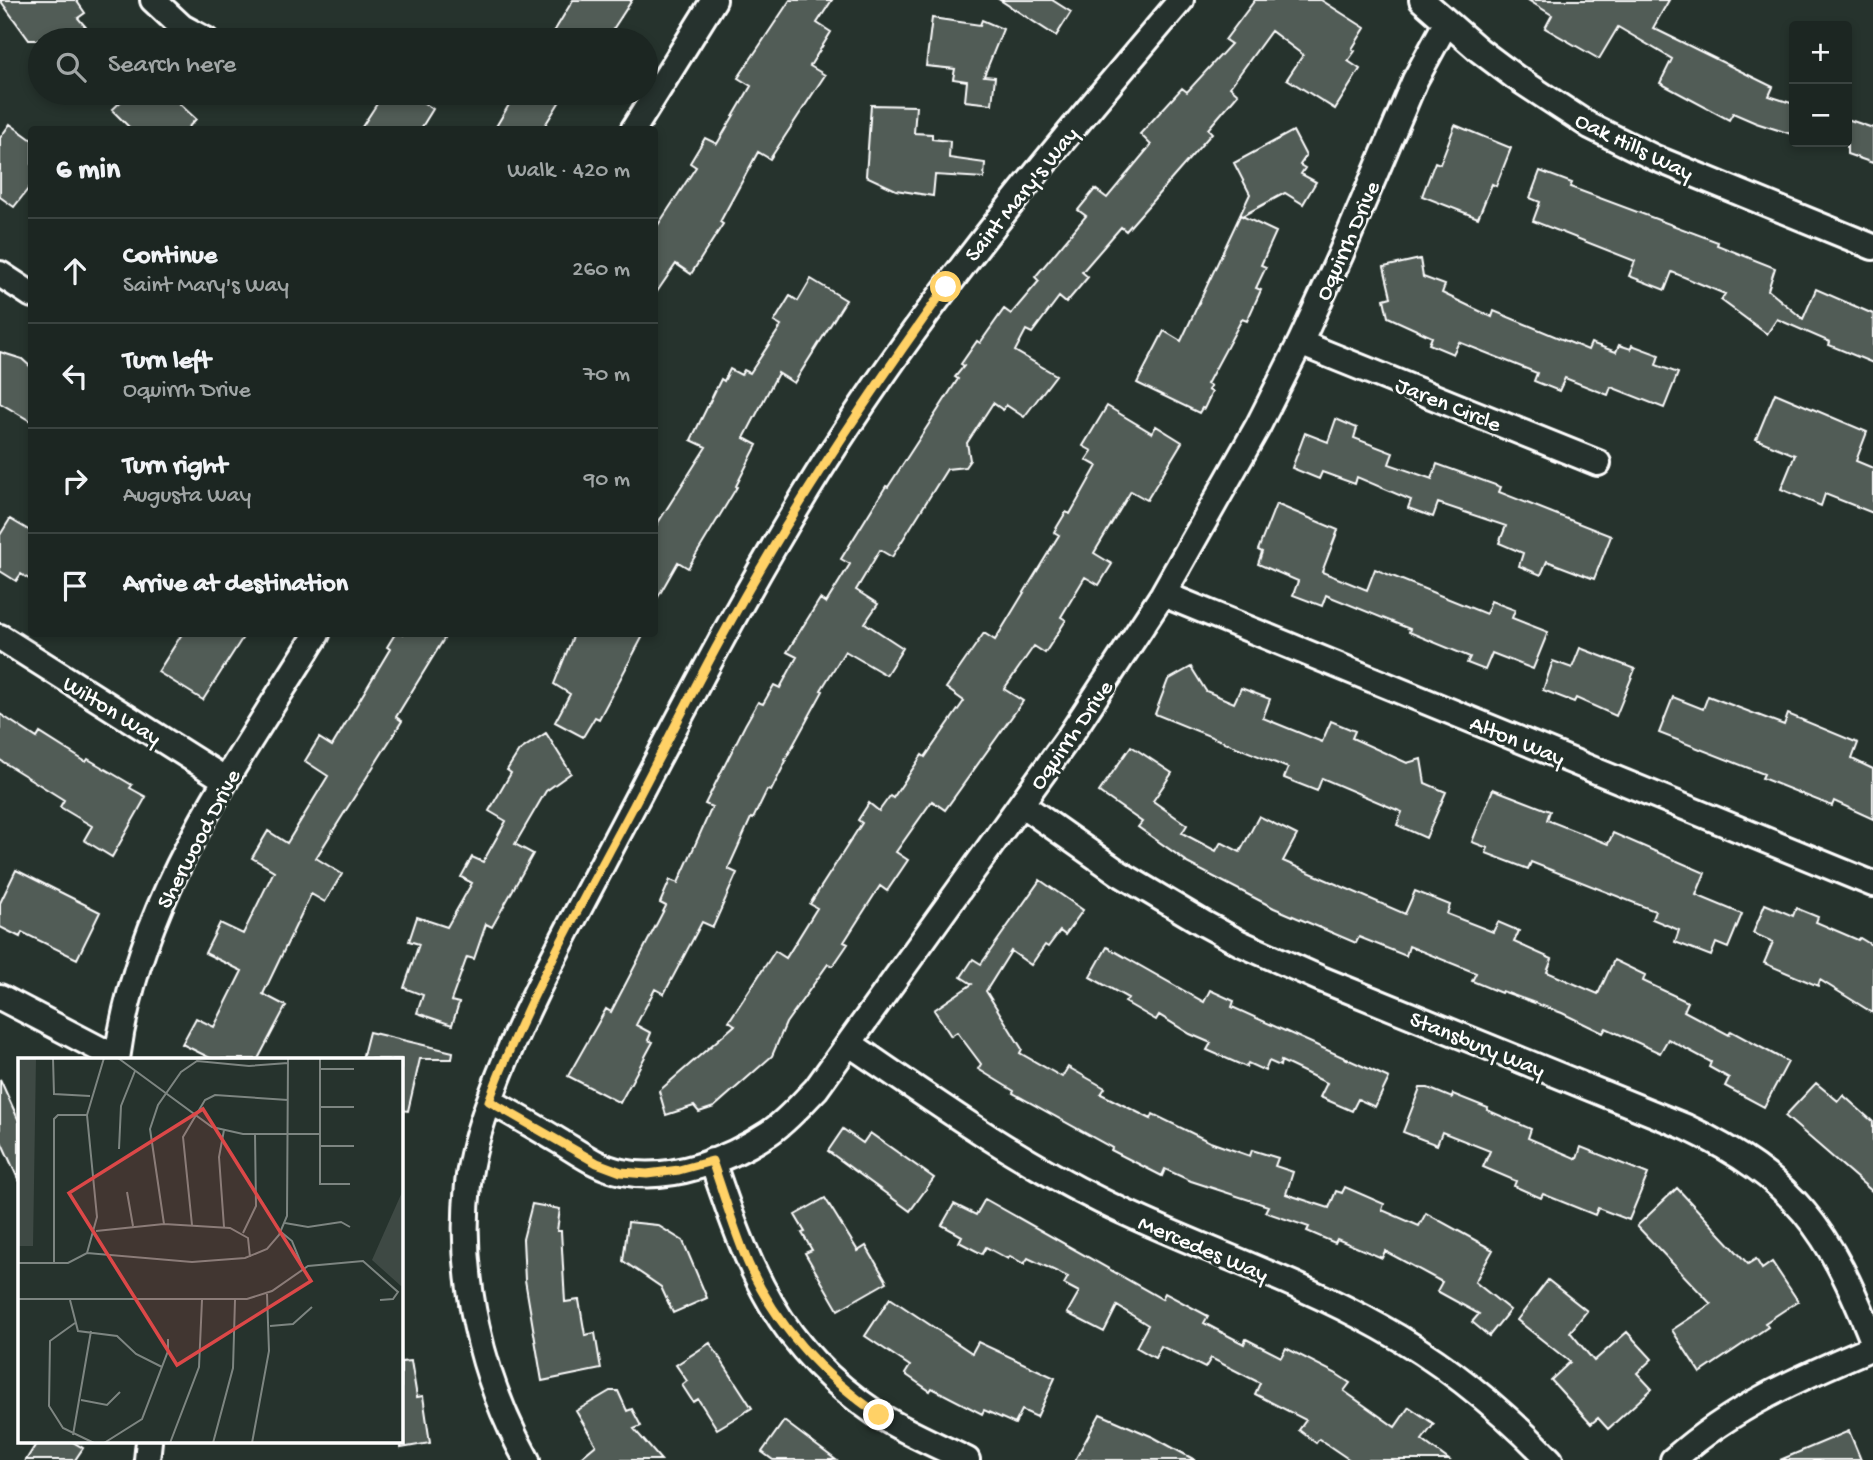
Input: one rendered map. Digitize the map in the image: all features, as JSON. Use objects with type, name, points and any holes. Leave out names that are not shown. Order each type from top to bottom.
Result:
[{"type":"street","points":[[153,0],[184,28]]},
{"type":"street","points":[[658,90],[714,0]]},
{"type":"street","name":"Saint Mary's Way","points":[[527,1460],[509,1425],[486,1362],[475,1317],[468,1270],[468,1181],[476,1140],[505,1059],[546,971],[729,624],[813,482],[896,356],[946,287],[1088,109],[1181,0]]},
{"type":"street","name":"Oak Hills Way","points":[[1422,0],[1479,50],[1533,90],[1612,138],[1873,247]]},
{"type":"street","name":"Oquirrh Drive","points":[[489,1101],[597,1163],[621,1172],[647,1174],[679,1170],[712,1161],[743,1148],[779,1125],[816,1089],[1021,804],[1119,664],[1163,594],[1258,426],[1300,342],[1415,80],[1446,23]]},
{"type":"street","points":[[635,126],[649,105]]},
{"type":"street","points":[[0,274],[28,292]]},
{"type":"street","name":"Jaren Circle","points":[[1300,342],[1598,463]]},
{"type":"street","name":"Alton Way","points":[[1163,594],[1873,884]]},
{"type":"street","name":"Wilton Way","points":[[0,637],[226,780]]},
{"type":"street","name":"Sherwood Drive","points":[[117,1058],[132,983],[157,910],[189,842],[315,637]]},
{"type":"street","name":"Stansbury Way","points":[[1021,804],[1119,873],[1182,912],[1240,943],[1321,979],[1686,1127],[1720,1143],[1752,1163],[1778,1182],[1821,1233],[1839,1260],[1873,1341]]},
{"type":"street","points":[[0,997],[115,1058]]},
{"type":"street","name":"Mercedes Way","points":[[850,1044],[974,1128],[1097,1199],[1178,1238],[1333,1303],[1382,1327],[1457,1376],[1495,1406],[1550,1460]]},
{"type":"street","points":[[712,1161],[749,1264],[774,1310],[797,1342],[835,1382],[879,1415],[967,1460]]},
{"type":"street","points":[[1673,1460],[1717,1424],[1759,1398],[1873,1347]]},
{"type":"street","points":[[148,1460],[149,1442]]},
{"type":"building","points":[[0,0],[76,0],[85,13],[78,18],[87,28],[28,28],[28,39]]},
{"type":"building","points":[[573,0],[632,0],[614,28],[556,28]]},
{"type":"building","points":[[790,0],[832,0],[817,23],[831,32],[810,66],[825,75],[770,159],[758,152],[720,222],[723,224],[691,274],[676,264],[658,290],[658,225],[696,167],[690,163],[705,138],[717,144],[751,86],[738,78]]},
{"type":"building","points":[[1000,0],[1052,0],[1071,12],[1056,36]]},
{"type":"building","points":[[1255,0],[1321,0],[1365,28],[1348,61],[1360,69],[1335,109],[1287,79],[1303,55],[1271,31],[1230,87],[1238,94],[1208,129],[1212,133],[1126,231],[1121,227],[1082,272],[1088,277],[1066,303],[1059,297],[1032,333],[1026,330],[1015,351],[1056,375],[1024,417],[1006,405],[1003,410],[993,403],[967,443],[970,460],[965,467],[947,469],[892,557],[880,550],[856,590],[878,604],[865,623],[903,648],[886,675],[845,651],[821,690],[823,691],[771,791],[767,790],[753,819],[751,818],[728,869],[737,873],[713,927],[702,922],[664,994],[655,989],[636,1025],[651,1033],[648,1040],[653,1042],[620,1103],[568,1076],[606,1009],[611,1012],[666,906],[660,903],[670,880],[678,883],[712,807],[705,804],[745,725],[758,702],[763,704],[774,685],[780,688],[797,657],[787,652],[820,599],[826,603],[850,564],[841,559],[958,379],[955,377],[964,366],[961,364],[1004,309],[1011,314],[1039,281],[1035,277],[1086,216],[1078,210],[1095,189],[1107,198],[1151,145],[1140,134],[1182,88],[1187,92],[1231,44],[1225,40]]},
{"type":"building","points":[[1528,0],[1669,0],[1653,28],[1773,87],[1769,96],[1789,102],[1789,133],[1733,113],[1729,120],[1660,83],[1672,59],[1618,27],[1599,59],[1545,28],[1552,15]]},
{"type":"building","points":[[932,18],[980,25],[982,20],[1003,29],[984,76],[995,77],[992,104],[965,101],[967,81],[953,79],[955,69],[926,66]]},
{"type":"building","points":[[117,105],[181,105],[196,119],[190,126],[128,126],[112,110]]},
{"type":"building","points":[[376,105],[427,105],[433,109],[422,126],[363,126]]},
{"type":"building","points":[[509,105],[558,105],[544,126],[496,126]]},
{"type":"building","points":[[871,105],[916,106],[914,133],[932,134],[932,139],[950,141],[949,158],[985,163],[984,178],[935,175],[933,196],[896,190],[866,176]]},
{"type":"building","points":[[1852,121],[1873,128],[1873,163],[1847,154],[1847,147],[1852,147]]},
{"type":"building","points":[[10,124],[28,137],[28,189],[14,207],[0,197],[0,138]]},
{"type":"building","points":[[1455,125],[1511,148],[1496,186],[1492,184],[1478,218],[1422,196],[1435,162],[1440,164]]},
{"type":"building","points":[[1293,131],[1306,156],[1300,165],[1305,168],[1301,174],[1316,182],[1303,204],[1285,193],[1242,216],[1276,232],[1261,265],[1266,267],[1256,288],[1261,290],[1247,321],[1242,319],[1207,384],[1211,386],[1208,390],[1212,392],[1204,409],[1199,413],[1137,383],[1164,331],[1181,341],[1250,194],[1234,163]]},
{"type":"building","points":[[1540,171],[1572,183],[1570,187],[1718,242],[1717,245],[1775,268],[1768,290],[1803,319],[1816,289],[1873,314],[1873,363],[1777,319],[1767,334],[1721,300],[1725,294],[1672,272],[1665,290],[1629,276],[1635,261],[1533,221],[1540,202],[1530,198]]},
{"type":"building","points":[[1420,259],[1423,277],[1445,285],[1442,293],[1492,317],[1494,311],[1588,350],[1591,343],[1616,352],[1619,345],[1631,349],[1632,345],[1659,355],[1656,365],[1678,373],[1664,408],[1611,387],[1608,395],[1565,378],[1559,391],[1534,381],[1537,373],[1459,342],[1453,354],[1429,344],[1432,337],[1388,317],[1384,299],[1391,297],[1384,267]]},
{"type":"building","points":[[811,279],[846,300],[794,383],[778,373],[744,438],[757,445],[737,487],[688,568],[678,562],[658,597],[658,523],[706,447],[691,440],[721,379],[724,381],[730,369],[741,375],[744,370],[750,373],[781,326],[774,322],[790,296],[798,301]]},
{"type":"building","points":[[0,352],[22,359],[28,364],[28,420],[0,403]]},
{"type":"building","points":[[1775,393],[1867,432],[1856,461],[1873,468],[1873,513],[1825,494],[1821,506],[1781,489],[1795,455],[1756,439]]},
{"type":"building","points":[[1107,406],[1152,433],[1156,426],[1182,442],[1147,500],[1131,491],[1094,553],[1112,564],[1099,585],[1085,577],[1061,617],[1066,620],[1045,653],[1034,646],[1004,689],[1023,701],[945,810],[932,801],[896,852],[908,860],[887,891],[880,886],[844,942],[848,944],[833,966],[828,964],[786,1023],[772,1056],[714,1107],[699,1112],[694,1106],[666,1115],[659,1091],[735,1025],[729,1021],[775,951],[786,958],[817,908],[810,904],[862,823],[858,820],[869,803],[879,811],[890,796],[893,798],[964,701],[946,688],[984,633],[995,640],[1059,535],[1054,532],[1066,512],[1070,514],[1097,466],[1086,460],[1092,451],[1083,446]]},
{"type":"building","points":[[1336,419],[1357,428],[1354,438],[1393,453],[1389,464],[1432,479],[1437,464],[1501,487],[1499,492],[1611,536],[1594,579],[1547,561],[1541,575],[1519,566],[1523,553],[1499,543],[1506,526],[1438,503],[1433,517],[1408,508],[1411,500],[1357,477],[1355,484],[1322,472],[1319,479],[1292,468],[1305,433],[1328,442]]},
{"type":"building","points":[[1276,504],[1338,530],[1322,572],[1367,590],[1375,569],[1486,614],[1491,601],[1515,610],[1512,618],[1548,632],[1533,669],[1492,653],[1485,670],[1467,663],[1470,657],[1326,595],[1322,606],[1293,595],[1298,581],[1258,564],[1262,552],[1258,550]]},
{"type":"building","points":[[10,519],[28,530],[28,578],[21,574],[16,581],[0,571],[0,535]]},
{"type":"building","points":[[180,637],[243,637],[203,700],[158,672]]},
{"type":"building","points":[[393,637],[445,637],[396,717],[402,721],[316,858],[342,874],[325,902],[311,894],[263,994],[286,1006],[259,1058],[210,1058],[182,1044],[196,1018],[214,1027],[242,971],[205,953],[220,923],[243,934],[274,871],[252,858],[268,831],[287,843],[328,776],[305,761],[319,738],[332,746],[390,649],[387,647]]},
{"type":"building","points":[[573,637],[642,637],[599,719],[595,717],[583,737],[555,722],[570,694],[554,684]]},
{"type":"building","points":[[1580,648],[1635,669],[1616,716],[1576,698],[1574,702],[1543,690],[1553,661],[1572,668]]},
{"type":"building","points":[[1191,667],[1206,691],[1234,703],[1241,688],[1270,699],[1263,718],[1322,742],[1331,721],[1355,731],[1352,738],[1407,763],[1421,759],[1425,783],[1446,792],[1426,838],[1397,825],[1402,812],[1322,778],[1317,791],[1284,778],[1288,768],[1155,714],[1168,680]]},
{"type":"building","points":[[1708,696],[1784,725],[1788,714],[1858,743],[1852,759],[1873,769],[1873,819],[1834,801],[1832,806],[1762,778],[1764,774],[1659,733],[1673,697],[1703,709]]},
{"type":"building","points":[[0,714],[37,738],[40,733],[86,762],[88,759],[132,785],[130,788],[146,797],[112,857],[84,840],[92,826],[60,807],[64,800],[0,760]]},
{"type":"building","points":[[546,733],[571,773],[546,791],[515,844],[533,854],[492,927],[486,924],[474,959],[467,957],[451,1001],[459,1003],[452,1025],[417,1013],[423,995],[404,988],[419,944],[409,941],[417,917],[447,927],[472,883],[461,877],[472,857],[483,862],[506,821],[489,811],[511,773],[507,770],[519,751]]},
{"type":"building","points":[[1131,746],[1172,773],[1153,801],[1187,825],[1182,833],[1216,851],[1221,842],[1240,852],[1259,816],[1297,835],[1283,861],[1405,914],[1415,891],[1450,905],[1447,914],[1493,932],[1498,922],[1519,931],[1514,942],[1552,959],[1547,972],[1598,994],[1614,960],[1645,975],[1643,981],[1688,1002],[1684,1011],[1729,1035],[1731,1031],[1788,1062],[1764,1107],[1725,1086],[1729,1078],[1709,1067],[1711,1062],[1668,1039],[1660,1053],[1606,1028],[1603,1033],[1562,1013],[1472,981],[1476,973],[1409,946],[1406,956],[1359,937],[1356,943],[1274,908],[1185,862],[1138,827],[1142,822],[1099,792]]},
{"type":"building","points":[[1493,789],[1550,811],[1547,820],[1608,844],[1613,833],[1705,873],[1696,895],[1742,914],[1728,948],[1716,943],[1711,956],[1675,942],[1679,930],[1652,919],[1655,911],[1531,862],[1528,869],[1486,853],[1488,848],[1472,842]]},
{"type":"building","points":[[16,870],[100,912],[77,959],[22,932],[20,937],[0,927],[0,903]]},
{"type":"building","points":[[1040,880],[1083,910],[1065,935],[1060,931],[1048,947],[1045,945],[1031,965],[1011,951],[986,991],[1022,1049],[1020,1053],[1062,1077],[1068,1067],[1105,1088],[1101,1094],[1151,1119],[1153,1114],[1210,1142],[1250,1156],[1252,1150],[1278,1158],[1275,1166],[1293,1172],[1286,1194],[1329,1208],[1336,1191],[1342,1193],[1345,1187],[1384,1204],[1382,1210],[1419,1226],[1426,1213],[1493,1250],[1475,1282],[1510,1310],[1489,1336],[1472,1322],[1479,1314],[1437,1291],[1442,1282],[1385,1251],[1382,1258],[1337,1239],[1335,1243],[1307,1231],[1309,1227],[1265,1212],[1268,1206],[1191,1181],[1165,1169],[1162,1176],[1111,1150],[1112,1148],[1013,1093],[1014,1091],[978,1069],[981,1064],[957,1032],[951,1036],[934,1010],[972,984],[961,977],[973,959],[981,964]]},
{"type":"building","points":[[1765,904],[1793,916],[1796,908],[1818,917],[1816,922],[1858,940],[1860,938],[1873,946],[1873,1013],[1820,980],[1818,986],[1764,963],[1773,942],[1753,933]]},
{"type":"building","points":[[1107,947],[1204,1002],[1210,990],[1234,1001],[1232,1007],[1389,1078],[1375,1107],[1358,1099],[1352,1111],[1320,1097],[1327,1083],[1281,1061],[1280,1066],[1269,1061],[1265,1071],[1248,1063],[1246,1067],[1207,1050],[1211,1043],[1159,1015],[1156,1020],[1125,1002],[1128,998],[1090,977]]},
{"type":"building","points":[[369,1032],[453,1052],[452,1059],[420,1059],[408,1111],[402,1110],[402,1058],[362,1058]]},
{"type":"building","points":[[0,1079],[18,1119],[18,1179],[0,1139]]},
{"type":"building","points":[[1816,1083],[1838,1101],[1843,1095],[1873,1122],[1873,1192],[1785,1116]]},
{"type":"building","points":[[1420,1088],[1428,1088],[1452,1098],[1453,1094],[1488,1108],[1487,1110],[1531,1129],[1528,1138],[1577,1159],[1581,1147],[1648,1174],[1629,1220],[1598,1208],[1595,1215],[1543,1194],[1541,1198],[1514,1186],[1516,1181],[1483,1167],[1490,1151],[1442,1132],[1437,1145],[1403,1132]]},
{"type":"building","points":[[843,1129],[863,1143],[870,1133],[934,1178],[910,1211],[828,1151]]},
{"type":"building","points":[[1677,1188],[1748,1264],[1756,1259],[1762,1269],[1772,1262],[1798,1301],[1765,1323],[1768,1327],[1700,1373],[1672,1330],[1711,1304],[1637,1226]]},
{"type":"building","points":[[825,1198],[858,1251],[866,1246],[887,1282],[838,1310],[805,1253],[812,1250],[795,1215]]},
{"type":"building","points":[[985,1199],[1162,1299],[1165,1293],[1208,1316],[1204,1323],[1244,1344],[1246,1339],[1281,1357],[1286,1348],[1335,1373],[1350,1383],[1344,1391],[1395,1427],[1409,1407],[1434,1424],[1422,1440],[1449,1460],[1350,1460],[1319,1439],[1316,1443],[1299,1430],[1306,1420],[1255,1394],[1260,1383],[1211,1358],[1205,1368],[1161,1346],[1155,1358],[1136,1347],[1148,1325],[1117,1306],[1104,1332],[1067,1313],[1079,1292],[1064,1284],[1068,1277],[1028,1258],[1024,1264],[986,1247],[982,1254],[959,1242],[962,1236],[942,1225],[954,1204],[976,1215]]},
{"type":"building","points":[[532,1204],[560,1209],[557,1231],[561,1231],[565,1302],[579,1300],[585,1335],[595,1333],[601,1369],[542,1381],[525,1280],[523,1239]]},
{"type":"building","points":[[628,1222],[657,1225],[683,1241],[707,1298],[673,1313],[661,1287],[623,1261]]},
{"type":"building","points":[[1548,1280],[1587,1311],[1570,1332],[1594,1361],[1627,1332],[1652,1359],[1637,1373],[1652,1389],[1608,1429],[1598,1418],[1591,1424],[1551,1380],[1570,1362],[1517,1320]]},
{"type":"building","points":[[890,1298],[972,1353],[978,1342],[1055,1378],[1037,1417],[1022,1410],[1015,1424],[984,1410],[982,1414],[932,1388],[930,1391],[905,1374],[910,1366],[865,1336]]},
{"type":"building","points":[[710,1343],[752,1408],[717,1429],[698,1399],[693,1402],[682,1385],[687,1381],[676,1365]]},
{"type":"building","points":[[411,1361],[417,1397],[423,1396],[430,1443],[401,1448],[402,1442],[402,1362]]},
{"type":"building","points":[[610,1391],[618,1391],[627,1411],[632,1409],[641,1426],[634,1429],[661,1460],[578,1460],[596,1445],[576,1411]]},
{"type":"building","points":[[1100,1414],[1153,1437],[1195,1460],[1075,1460]]},
{"type":"building","points":[[784,1421],[836,1460],[773,1460],[762,1452]]},
{"type":"building","points":[[1849,1431],[1861,1460],[1780,1460]]},
{"type":"building","points":[[37,1442],[73,1442],[83,1448],[75,1460],[26,1460]]},
{"type":"route","points":[[879,1415],[835,1382],[797,1342],[779,1318],[749,1264],[712,1161],[679,1170],[647,1174],[621,1172],[597,1163],[489,1101],[505,1059],[546,971],[729,624],[769,553],[848,427],[946,287]]}]
